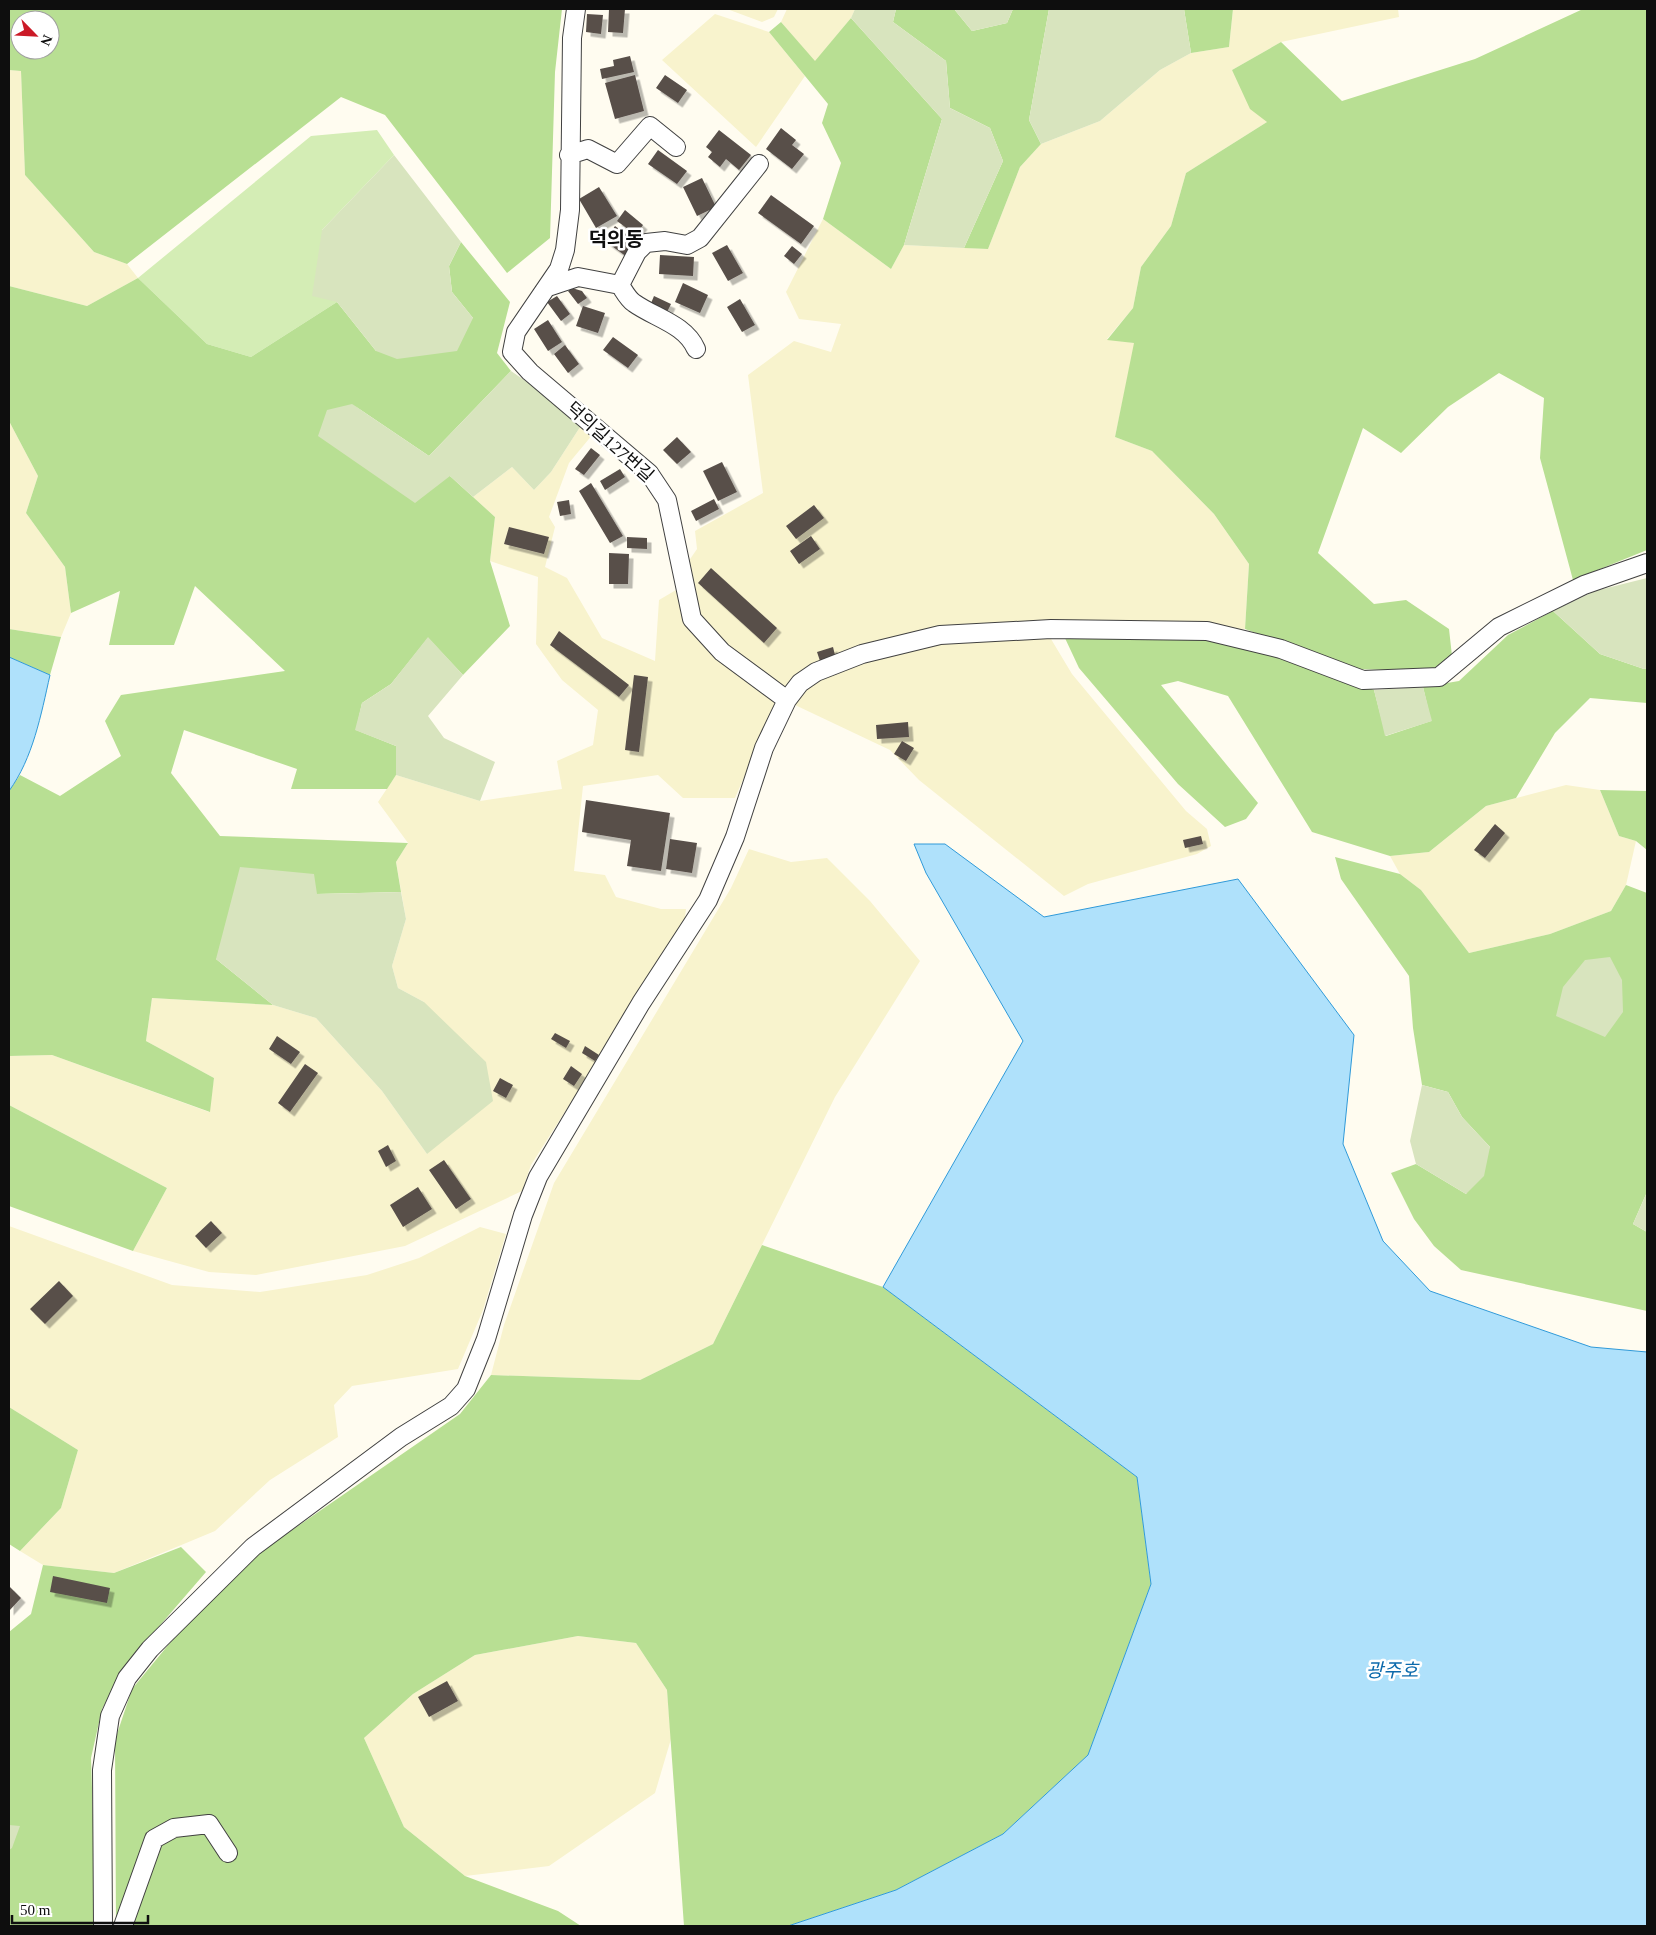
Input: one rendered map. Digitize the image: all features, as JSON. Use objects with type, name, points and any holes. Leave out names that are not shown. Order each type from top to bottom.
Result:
[{"type":"street","name":"덕의길127번길","points":[[576,9],[572,38],[569,155],[570,210],[565,250],[559,269],[516,332],[512,352],[530,372],[649,473],[667,500],[692,619],[722,652],[788,700]]},
{"type":"street","points":[[569,155],[588,149],[617,164],[650,126],[676,147]]},
{"type":"street","points":[[620,285],[637,252],[646,243],[665,241],[687,245],[700,238],[759,164]]},
{"type":"street","points":[[548,287],[578,277],[620,285],[632,302],[676,326],[692,339],[696,349]]},
{"type":"street","points":[[103,1926],[102,1770],[110,1716],[127,1678],[150,1650],[253,1547],[401,1437],[451,1406],[466,1388],[486,1339],[523,1215],[538,1177],[641,1003],[708,900],[736,837],[764,748],[788,700],[800,683],[816,672],[862,654],[940,635],[1051,629],[1207,631],[1281,649],[1363,680],[1439,677],[1499,627],[1584,585],[1647,563]]},
{"type":"street","points":[[123,1926],[154,1839],[174,1828],[208,1824],[228,1853]]},
{"type":"shaded area","points":[[727,9],[778,9],[774,17],[762,22]]},
{"type":"shaded area","points":[[787,9],[855,9],[851,18],[815,62],[781,22]]},
{"type":"shaded area","points":[[1233,9],[1398,9],[1399,17],[1281,42],[1232,70],[1267,122],[1186,173],[1171,226],[1141,267],[1133,308],[1107,339],[1135,343],[1115,437],[1152,451],[1214,514],[1249,564],[1245,629],[1058,622],[940,629],[788,693],[725,648],[694,613],[686,565],[697,549],[695,531],[763,493],[748,375],[794,341],[831,352],[841,324],[799,319],[786,292],[823,219],[891,269],[904,245],[988,249],[1020,167],[1041,144],[1100,121],[1160,70],[1191,53],[1229,47]]},
{"type":"shaded area","points":[[715,14],[769,32],[805,76],[756,147],[662,60]]},
{"type":"shaded area","points":[[9,70],[21,71],[25,175],[94,252],[127,264],[138,278],[87,306],[9,286]]},
{"type":"shaded area","points":[[9,421],[38,476],[26,513],[65,567],[71,613],[61,637],[9,629]]},
{"type":"shaded area","points":[[582,424],[593,434],[569,463],[549,517],[555,527],[545,567],[567,578],[602,638],[655,661],[659,600],[676,590],[683,618],[778,699],[735,798],[683,798],[658,775],[583,786],[574,871],[605,875],[616,897],[661,909],[686,909],[684,925],[531,1165],[522,1191],[405,1246],[256,1275],[209,1272],[133,1251],[167,1188],[9,1105],[9,1056],[52,1055],[209,1112],[214,1078],[146,1041],[152,998],[273,1005],[316,1018],[382,1091],[427,1154],[424,1002],[398,988],[392,966],[406,919],[396,862],[408,843],[378,802],[396,775],[480,801],[562,789],[557,761],[593,745],[598,710],[562,680],[536,644],[538,577],[490,561],[495,517],[473,497],[512,467],[534,490],[551,472]]},
{"type":"shaded area","points":[[1048,634],[1072,674],[1186,811],[1207,829],[1211,846],[1197,854],[1088,884],[1064,896],[919,780],[890,750],[795,705],[804,688],[819,676],[860,661],[942,642]]},
{"type":"shaded area","points":[[1566,785],[1600,790],[1619,836],[1636,841],[1626,885],[1611,911],[1550,934],[1469,953],[1421,890],[1400,874],[1390,856],[1429,852],[1486,806]]},
{"type":"shaded area","points":[[749,849],[791,862],[827,858],[870,901],[920,961],[835,1097],[713,1344],[640,1380],[491,1375],[504,1325],[554,1183],[731,888]]},
{"type":"shaded area","points":[[9,1226],[172,1285],[260,1292],[367,1275],[419,1258],[480,1227],[506,1234],[483,1310],[458,1369],[352,1386],[334,1405],[338,1437],[270,1480],[215,1531],[114,1573],[43,1565],[20,1551],[61,1508],[78,1450],[9,1407]]},
{"type":"shaded area","points":[[578,1636],[636,1643],[667,1690],[671,1739],[655,1793],[549,1866],[465,1876],[404,1827],[364,1738],[413,1694],[475,1655]]},
{"type":"green space","points":[[9,9],[562,9],[555,72],[550,238],[507,273],[385,115],[341,97],[127,264],[94,252],[25,175],[21,71],[9,70]]},
{"type":"green space","points":[[855,9],[896,9],[893,22],[946,61],[950,108],[990,128],[1003,161],[964,248],[904,245],[942,119],[851,18]]},
{"type":"green space","points":[[896,9],[954,9],[972,31],[1007,23],[1013,9],[1049,9],[1029,120],[1041,144],[1020,167],[988,249],[964,248],[1003,161],[990,128],[950,108],[946,61],[893,22]]},
{"type":"green space","points":[[954,9],[1013,9],[1007,23],[972,31]]},
{"type":"green space","points":[[1049,9],[1184,9],[1191,53],[1160,70],[1100,121],[1041,144],[1029,120]]},
{"type":"green space","points":[[1184,9],[1233,9],[1229,47],[1191,53]]},
{"type":"green space","points":[[1583,9],[1647,9],[1647,550],[1573,580],[1540,458],[1544,398],[1499,373],[1448,407],[1401,453],[1363,428],[1318,553],[1374,604],[1406,600],[1449,629],[1452,656],[1430,671],[1353,669],[1245,629],[1249,564],[1214,514],[1152,451],[1115,437],[1134,343],[1107,340],[1133,308],[1141,267],[1171,226],[1186,173],[1267,122],[1250,109],[1232,70],[1281,42],[1342,101],[1475,59]]},
{"type":"green space","points":[[851,18],[942,119],[904,245],[891,269],[823,219],[841,163],[822,123],[828,104],[769,32],[781,22],[815,61]]},
{"type":"green space","points":[[377,130],[394,155],[322,230],[337,302],[251,357],[207,344],[138,278],[311,136]]},
{"type":"green space","points":[[394,155],[461,242],[449,266],[452,292],[473,318],[457,351],[397,359],[376,351],[337,302],[312,296],[322,230]]},
{"type":"green space","points":[[461,242],[510,302],[497,353],[511,371],[429,456],[352,404],[450,476],[495,517],[490,561],[510,626],[463,675],[428,638],[391,684],[362,703],[356,730],[396,746],[396,775],[387,789],[291,789],[297,769],[184,730],[171,773],[220,836],[408,843],[396,862],[401,892],[316,894],[216,959],[273,1005],[152,998],[146,1041],[214,1078],[210,1112],[52,1055],[9,1056],[9,791],[20,775],[60,796],[121,756],[105,721],[121,695],[285,671],[195,586],[174,645],[109,645],[120,591],[71,613],[65,567],[26,513],[38,476],[9,421],[9,286],[87,306],[138,278],[207,344],[251,357],[337,302],[376,351],[473,318],[452,292],[449,266]]},
{"type":"green space","points":[[511,371],[566,409],[582,424],[551,472],[534,490],[512,467],[473,497],[450,476],[415,503],[318,436],[327,410],[352,404],[429,456]]},
{"type":"green space","points":[[1647,578],[1647,668],[1644,669],[1600,654],[1553,611],[1595,591]]},
{"type":"green space","points":[[1553,611],[1600,654],[1644,669],[1647,668],[1647,703],[1590,698],[1555,733],[1516,798],[1486,806],[1429,852],[1390,856],[1312,832],[1228,696],[1178,681],[1161,685],[1258,803],[1246,819],[1225,827],[1178,784],[1079,668],[1064,636],[1207,639],[1291,661],[1374,690],[1386,736],[1431,721],[1423,687],[1459,681],[1508,635]]},
{"type":"green space","points":[[9,629],[61,637],[50,675],[9,657]]},
{"type":"green space","points":[[428,637],[463,675],[428,716],[444,738],[495,762],[480,801],[396,775],[396,746],[355,730],[362,703],[391,684]]},
{"type":"green space","points":[[1423,687],[1432,721],[1385,736],[1374,690]]},
{"type":"green space","points":[[1600,790],[1647,791],[1647,850],[1636,841],[1619,836]]},
{"type":"green space","points":[[1335,857],[1400,874],[1421,890],[1469,953],[1550,934],[1611,911],[1626,885],[1647,893],[1647,1192],[1633,1224],[1647,1232],[1647,1311],[1461,1270],[1434,1246],[1414,1219],[1391,1173],[1416,1164],[1466,1194],[1490,1147],[1462,1117],[1448,1092],[1422,1085],[1413,1028],[1409,976],[1341,879]]},
{"type":"green space","points":[[240,867],[314,874],[317,894],[401,892],[406,919],[392,966],[398,988],[424,1002],[486,1062],[493,1101],[427,1154],[382,1091],[316,1018],[273,1005],[216,959]]},
{"type":"green space","points":[[1610,957],[1622,980],[1623,1012],[1605,1037],[1556,1016],[1563,987],[1585,960]]},
{"type":"green space","points":[[1422,1085],[1448,1092],[1462,1117],[1490,1147],[1484,1176],[1466,1194],[1416,1164],[1410,1141]]},
{"type":"green space","points":[[9,1105],[167,1188],[133,1251],[9,1206]]},
{"type":"green space","points":[[1647,1192],[1647,1232],[1633,1224]]},
{"type":"green space","points":[[762,1245],[883,1287],[1137,1477],[1151,1584],[1088,1755],[1003,1834],[896,1890],[788,1926],[684,1926],[667,1690],[636,1643],[578,1636],[475,1655],[413,1694],[364,1738],[404,1827],[465,1876],[558,1911],[581,1926],[116,1926],[115,1740],[132,1689],[169,1644],[243,1564],[460,1414],[491,1375],[640,1380],[713,1344]]},
{"type":"green space","points":[[9,1407],[78,1450],[61,1508],[20,1551],[9,1544]]},
{"type":"green space","points":[[181,1547],[206,1572],[124,1667],[102,1709],[91,1758],[94,1849],[93,1926],[9,1926],[9,1632],[31,1614],[43,1565],[114,1573]]},
{"type":"green space","points":[[9,1825],[20,1826],[12,1848],[9,1850]]},
{"type":"water","points":[[9,657],[50,675],[35,736],[24,765],[9,791]]},
{"type":"water","name":"광주호","points":[[914,844],[945,844],[1044,917],[1238,879],[1354,1035],[1343,1144],[1383,1241],[1430,1291],[1591,1347],[1647,1352],[1647,1926],[788,1926],[896,1890],[1003,1834],[1088,1755],[1151,1584],[1137,1477],[883,1287],[1023,1041],[926,873]]},
{"type":"building","points":[[609,9],[625,9],[623,33],[608,32]]},
{"type":"building","points":[[587,14],[603,15],[601,34],[586,32]]},
{"type":"building","points":[[630,56],[634,72],[602,79],[600,69],[614,66],[613,60]]},
{"type":"building","points":[[635,75],[644,111],[615,119],[605,83]]},
{"type":"building","points":[[665,75],[687,90],[678,103],[656,88]]},
{"type":"building","points":[[781,128],[796,140],[792,145],[804,154],[792,169],[766,149]]},
{"type":"building","points":[[719,130],[751,155],[739,170],[726,159],[720,167],[708,157],[712,152],[706,147]]},
{"type":"building","points":[[658,150],[687,171],[677,184],[648,164]]},
{"type":"building","points":[[702,178],[716,207],[697,216],[683,187]]},
{"type":"building","points":[[599,187],[617,216],[596,228],[579,199]]},
{"type":"building","points":[[771,195],[814,226],[801,244],[758,213]]},
{"type":"building","points":[[625,210],[643,225],[636,235],[617,221]]},
{"type":"building","points":[[615,226],[637,242],[627,257],[605,241]]},
{"type":"building","points":[[727,245],[743,273],[728,281],[712,253]]},
{"type":"building","points":[[792,246],[802,254],[794,264],[784,256]]},
{"type":"building","points":[[660,255],[694,257],[693,276],[659,274]]},
{"type":"building","points":[[683,283],[708,295],[700,313],[675,302]]},
{"type":"building","points":[[572,288],[582,291],[587,298],[578,304],[568,291]]},
{"type":"building","points":[[557,296],[570,314],[561,321],[547,302]]},
{"type":"building","points":[[654,296],[671,304],[665,316],[649,308]]},
{"type":"building","points":[[740,299],[755,325],[742,332],[727,307]]},
{"type":"building","points":[[583,306],[605,313],[598,333],[576,326]]},
{"type":"building","points":[[548,320],[562,342],[548,351],[534,329]]},
{"type":"building","points":[[613,337],[638,355],[628,368],[603,350]]},
{"type":"building","points":[[565,345],[579,364],[568,373],[554,354]]},
{"type":"building","points":[[677,437],[691,452],[677,464],[663,450]]},
{"type":"building","points":[[591,448],[600,455],[584,475],[575,469]]},
{"type":"building","points":[[722,462],[737,492],[718,501],[703,471]]},
{"type":"building","points":[[620,469],[625,477],[605,490],[600,481]]},
{"type":"building","points":[[591,483],[623,536],[610,543],[579,491]]},
{"type":"building","points":[[714,499],[719,509],[696,521],[691,511]]},
{"type":"building","points":[[569,500],[571,514],[560,516],[557,502]]},
{"type":"building","points":[[814,505],[824,518],[796,539],[786,526]]},
{"type":"building","points":[[509,527],[549,537],[544,554],[504,544]]},
{"type":"building","points":[[811,536],[820,549],[799,564],[790,551]]},
{"type":"building","points":[[627,537],[647,538],[647,549],[627,548]]},
{"type":"building","points":[[609,553],[629,554],[628,584],[609,584]]},
{"type":"building","points":[[711,568],[777,628],[764,643],[698,583]]},
{"type":"building","points":[[559,631],[629,685],[619,697],[550,645]]},
{"type":"building","points":[[833,647],[836,659],[821,664],[817,652]]},
{"type":"building","points":[[634,675],[648,677],[639,752],[625,750]]},
{"type":"building","points":[[908,722],[909,737],[877,739],[876,725]]},
{"type":"building","points":[[902,741],[914,748],[906,761],[894,754]]},
{"type":"building","points":[[586,800],[670,813],[661,871],[627,866],[631,840],[582,832]]},
{"type":"building","points":[[1495,824],[1505,833],[1485,858],[1474,850]]},
{"type":"building","points":[[1201,836],[1203,844],[1185,848],[1183,840]]},
{"type":"building","points":[[670,839],[697,843],[692,873],[666,869]]},
{"type":"building","points":[[555,1033],[570,1041],[566,1048],[551,1039]]},
{"type":"building","points":[[277,1036],[300,1052],[291,1064],[269,1049]]},
{"type":"building","points":[[585,1046],[599,1055],[595,1061],[582,1053]]},
{"type":"building","points":[[305,1064],[318,1073],[290,1112],[278,1103]]},
{"type":"building","points":[[571,1066],[582,1074],[574,1086],[563,1079]]},
{"type":"building","points":[[500,1078],[513,1085],[506,1098],[493,1091]]},
{"type":"building","points":[[388,1145],[396,1161],[386,1167],[378,1151]]},
{"type":"building","points":[[444,1160],[471,1199],[456,1209],[429,1170]]},
{"type":"building","points":[[418,1187],[432,1209],[403,1227],[390,1205]]},
{"type":"building","points":[[211,1221],[222,1233],[206,1248],[195,1236]]},
{"type":"building","points":[[59,1281],[73,1296],[45,1324],[30,1309]]},
{"type":"building","points":[[53,1576],[110,1588],[107,1603],[50,1592]]},
{"type":"building","points":[[9,1586],[21,1598],[9,1611]]},
{"type":"building","points":[[447,1681],[458,1701],[429,1717],[418,1697]]},
{"type":"district","name":"덕의동","points":[[616,239]]}]
